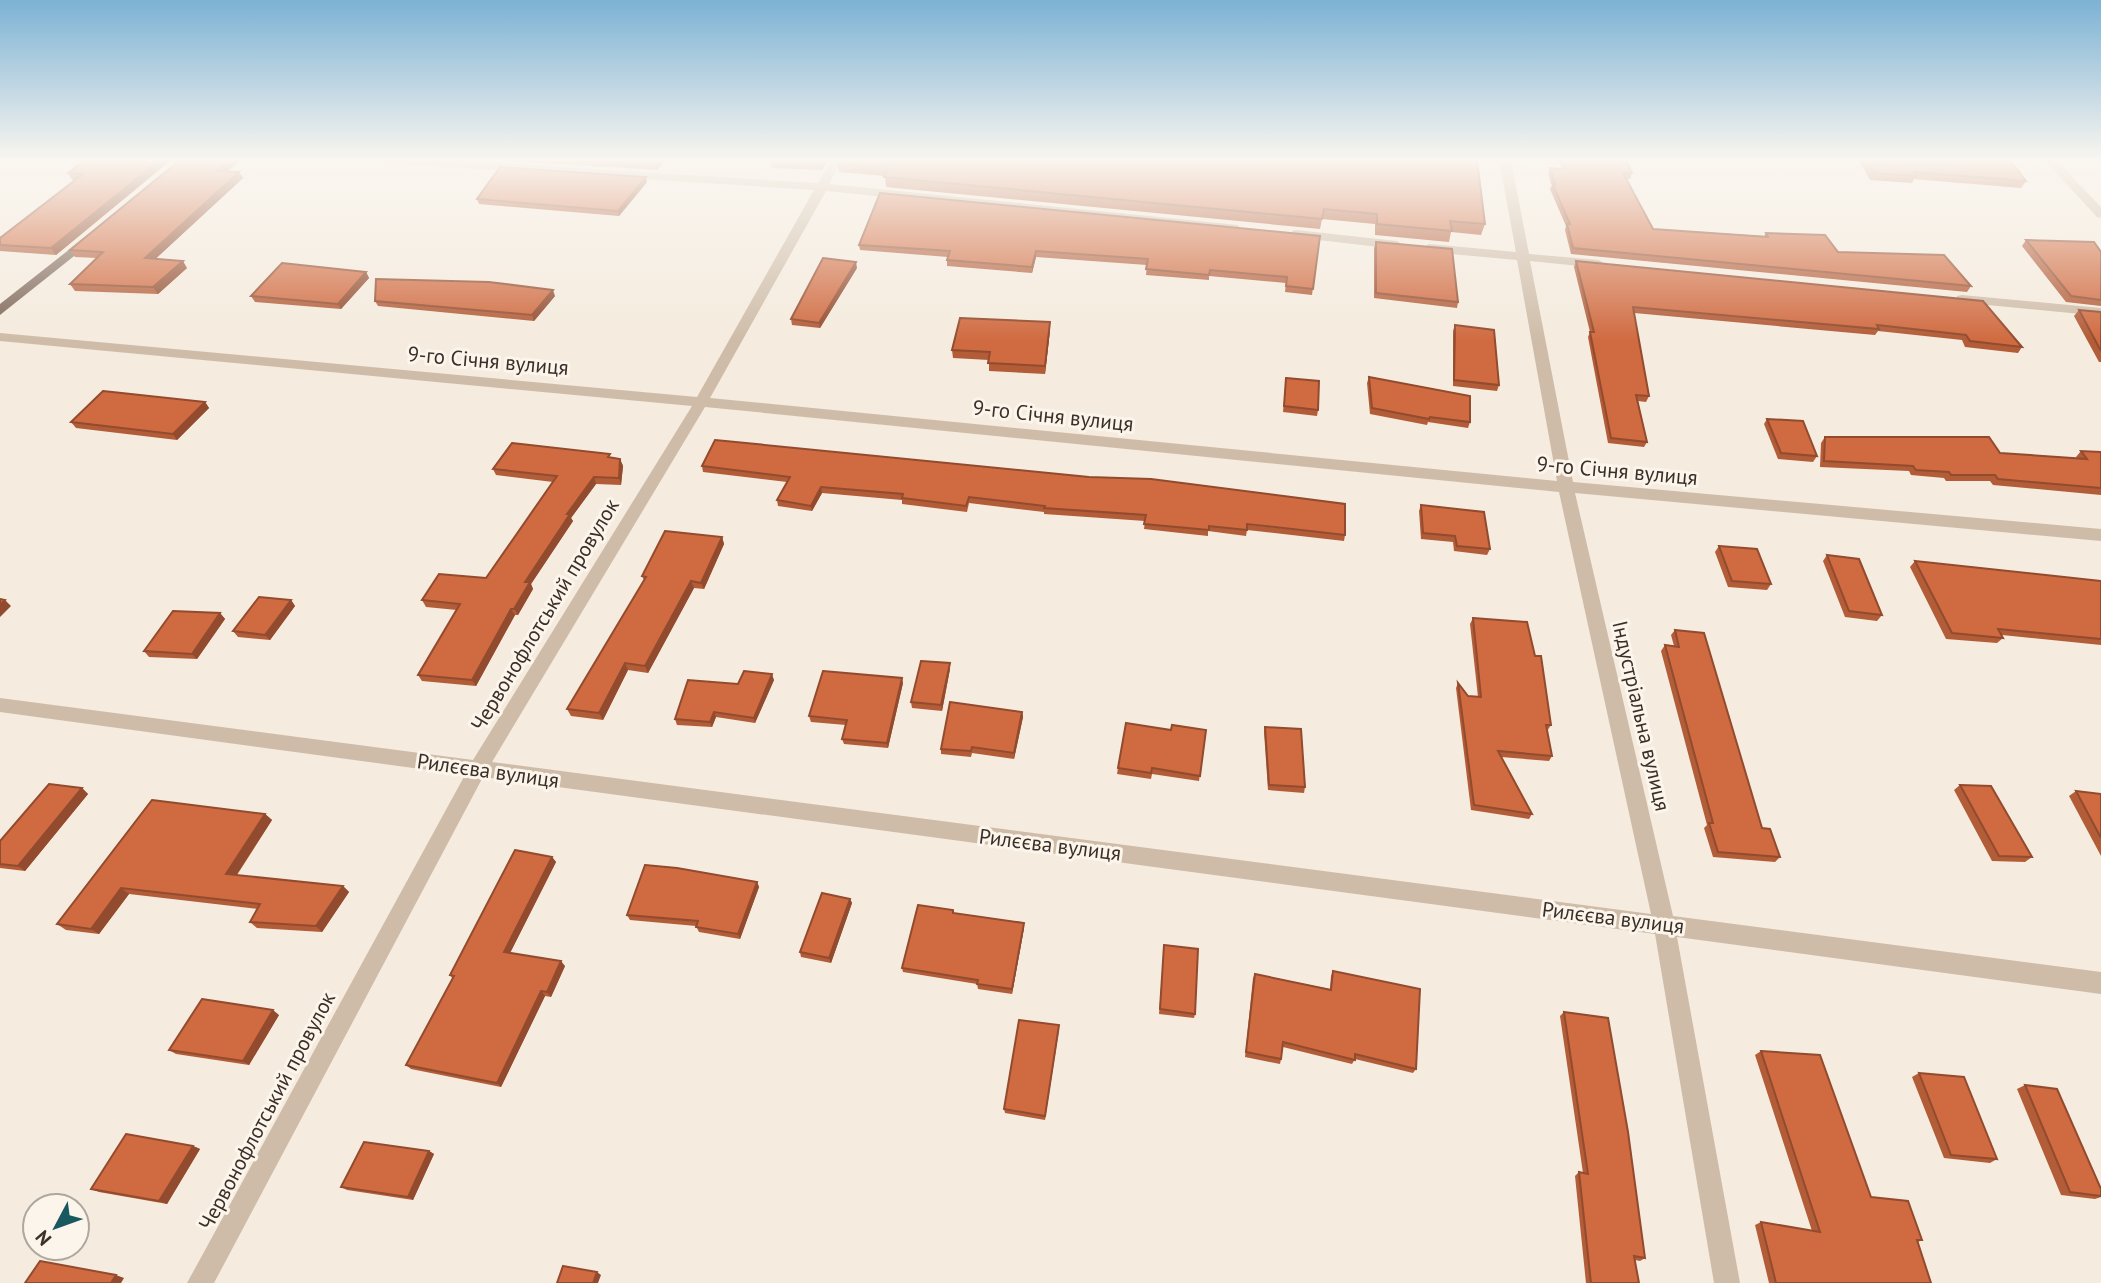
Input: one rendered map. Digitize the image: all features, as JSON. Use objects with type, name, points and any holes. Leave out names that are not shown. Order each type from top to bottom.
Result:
[{"type":"main road","points":[[0,311],[97,231]]},
{"type":"street","name":"Червонофлотський провулок","points":[[201,1283],[477,770],[701,401],[804,220]]},
{"type":"street","points":[[1149,220],[1249,230]]},
{"type":"street","name":"Індустріальна вулиця","points":[[1517,220],[1566,488],[1664,925],[1727,1283]]},
{"type":"street","points":[[1277,232],[1607,265]]},
{"type":"street","points":[[1950,298],[2101,312]]},
{"type":"street","name":"9-го Січня вулиця","points":[[0,337],[701,401],[1566,488],[2101,535]]},
{"type":"street","name":"Рилєєва вулиця","points":[[0,705],[2101,983]]},
{"type":"building","points":[[24,220],[86,220],[51,248],[0,245],[0,238]]},
{"type":"building","points":[[107,220],[187,220],[145,258],[183,261],[153,287],[70,284],[103,252],[70,250]]},
{"type":"building","points":[[869,220],[1155,220],[1320,236],[1313,289],[1286,286],[1287,277],[1210,270],[1209,275],[1146,269],[1148,259],[1036,251],[1032,267],[947,260],[950,251],[859,245]]},
{"type":"building","points":[[1377,220],[1484,220],[1485,224],[1450,221],[1452,231],[1377,224]]},
{"type":"building","points":[[1568,220],[1648,220],[1653,229],[1768,237],[1766,233],[1825,235],[1838,252],[1944,255],[1971,286],[1573,248],[1567,224],[1570,224]]},
{"type":"building","points":[[2026,240],[2094,242],[2101,252],[2101,300],[2071,296]]},
{"type":"building","points":[[1376,242],[1452,249],[1458,302],[1376,293]]},
{"type":"building","points":[[823,258],[856,262],[819,323],[791,319]]},
{"type":"building","points":[[1576,261],[1983,301],[2022,347],[1970,341],[1966,335],[1877,325],[1879,329],[1633,307],[1649,396],[1636,395],[1647,442],[1611,438],[1590,332],[1594,332]]},
{"type":"building","points":[[282,263],[366,272],[338,304],[251,296]]},
{"type":"building","points":[[376,279],[489,282],[553,290],[532,315],[375,301]]},
{"type":"building","points":[[2079,310],[2101,312],[2101,351]]},
{"type":"building","points":[[960,318],[1050,322],[1045,366],[988,363],[990,352],[952,350]]},
{"type":"building","points":[[1455,325],[1494,330],[1499,385],[1454,380]]},
{"type":"building","points":[[1369,377],[1470,396],[1470,422],[1429,419],[1372,408]]},
{"type":"building","points":[[1286,378],[1319,381],[1318,410],[1284,406]]},
{"type":"building","points":[[103,391],[205,402],[173,434],[71,422]]},
{"type":"building","points":[[1767,419],[1803,421],[1817,456],[1781,453]]},
{"type":"building","points":[[1825,437],[1989,437],[2000,453],[2087,459],[2081,451],[2101,452],[2101,488],[1998,479],[1995,475],[1951,475],[1949,472],[1916,470],[1913,466],[1824,461]]},
{"type":"building","points":[[715,440],[1089,477],[1151,479],[1345,504],[1345,535],[1247,524],[1247,530],[1209,526],[1209,530],[1144,524],[1146,515],[1044,508],[1045,506],[969,497],[966,506],[902,498],[903,494],[821,487],[811,506],[777,500],[790,477],[702,466]]},
{"type":"building","points":[[512,443],[610,454],[608,457],[620,459],[619,478],[594,477],[567,514],[570,514],[525,582],[530,582],[514,609],[511,609],[472,680],[418,675],[460,604],[422,600],[439,574],[486,578],[557,476],[493,469]]},
{"type":"building","points":[[1421,505],[1484,512],[1490,549],[1457,546],[1455,536],[1423,533]]},
{"type":"building","points":[[665,531],[722,537],[701,583],[691,581],[645,666],[625,663],[599,713],[567,709],[646,577],[642,576]]},
{"type":"building","points":[[1719,546],[1757,549],[1771,584],[1732,581]]},
{"type":"building","points":[[1827,555],[1859,559],[1882,615],[1849,611]]},
{"type":"building","points":[[1915,561],[2101,581],[2101,639],[1998,629],[2003,638],[1952,633]]},
{"type":"building","points":[[259,597],[291,600],[265,635],[233,631]]},
{"type":"building","points":[[173,611],[220,613],[192,654],[144,651]]},
{"type":"building","points":[[1473,618],[1527,622],[1535,656],[1541,656],[1551,725],[1546,725],[1552,756],[1498,751],[1532,814],[1474,805],[1458,683],[1468,696],[1481,697]]},
{"type":"building","points":[[1675,630],[1704,633],[1762,828],[1770,829],[1780,857],[1718,852],[1709,823],[1713,823],[1665,645],[1679,647]]},
{"type":"building","points":[[921,661],[950,663],[941,705],[911,702]]},
{"type":"building","points":[[744,671],[772,674],[754,718],[714,712],[710,722],[675,719],[688,680],[738,684]]},
{"type":"building","points":[[823,671],[902,678],[887,743],[842,739],[847,720],[809,716]]},
{"type":"building","points":[[950,702],[1022,712],[1014,753],[972,747],[971,751],[941,749]]},
{"type":"building","points":[[1126,723],[1171,730],[1172,725],[1206,730],[1200,776],[1152,768],[1151,773],[1118,768]]},
{"type":"building","points":[[1265,727],[1301,729],[1305,787],[1269,785]]},
{"type":"building","points":[[49,784],[82,788],[18,866],[0,864],[0,841]]},
{"type":"building","points":[[1960,785],[1991,786],[2032,857],[1999,856]]},
{"type":"building","points":[[2076,791],[2101,794],[2101,838]]},
{"type":"building","points":[[152,800],[265,814],[226,874],[343,886],[316,926],[250,922],[260,904],[121,888],[91,929],[57,924]]},
{"type":"building","points":[[515,850],[552,857],[504,952],[561,961],[547,992],[541,991],[497,1083],[406,1065],[454,976],[450,975]]},
{"type":"building","points":[[645,865],[757,882],[738,934],[696,927],[698,921],[627,915]]},
{"type":"building","points":[[822,893],[850,899],[829,958],[800,952]]},
{"type":"building","points":[[918,905],[1024,923],[1012,989],[977,984],[978,980],[902,968]]},
{"type":"building","points":[[1164,945],[1198,949],[1195,1014],[1160,1009]]},
{"type":"building","points":[[1333,971],[1420,989],[1416,1069],[1355,1054],[1355,1060],[1283,1042],[1281,1059],[1246,1052],[1255,974],[1331,990]]},
{"type":"building","points":[[202,999],[273,1010],[243,1061],[169,1050]]},
{"type":"building","points":[[1564,1012],[1608,1018],[1628,1132],[1645,1258],[1634,1256],[1639,1283],[1591,1283],[1579,1172],[1588,1174]]},
{"type":"building","points":[[1019,1020],[1059,1025],[1045,1116],[1004,1109]]},
{"type":"building","points":[[1761,1051],[1820,1055],[1871,1197],[1908,1201],[1922,1240],[1917,1240],[1931,1283],[1776,1283],[1761,1222],[1820,1232]]},
{"type":"building","points":[[1919,1073],[1964,1077],[1997,1159],[1951,1155]]},
{"type":"building","points":[[2025,1085],[2057,1089],[2101,1189],[2101,1196],[2070,1192]]},
{"type":"building","points":[[126,1134],[193,1146],[159,1201],[91,1189]]},
{"type":"building","points":[[364,1142],[429,1151],[408,1197],[341,1187]]},
{"type":"building","points":[[39,1262],[116,1275],[111,1283],[25,1283]]},
{"type":"building","points":[[563,1266],[597,1272],[593,1283],[557,1283]]}]
